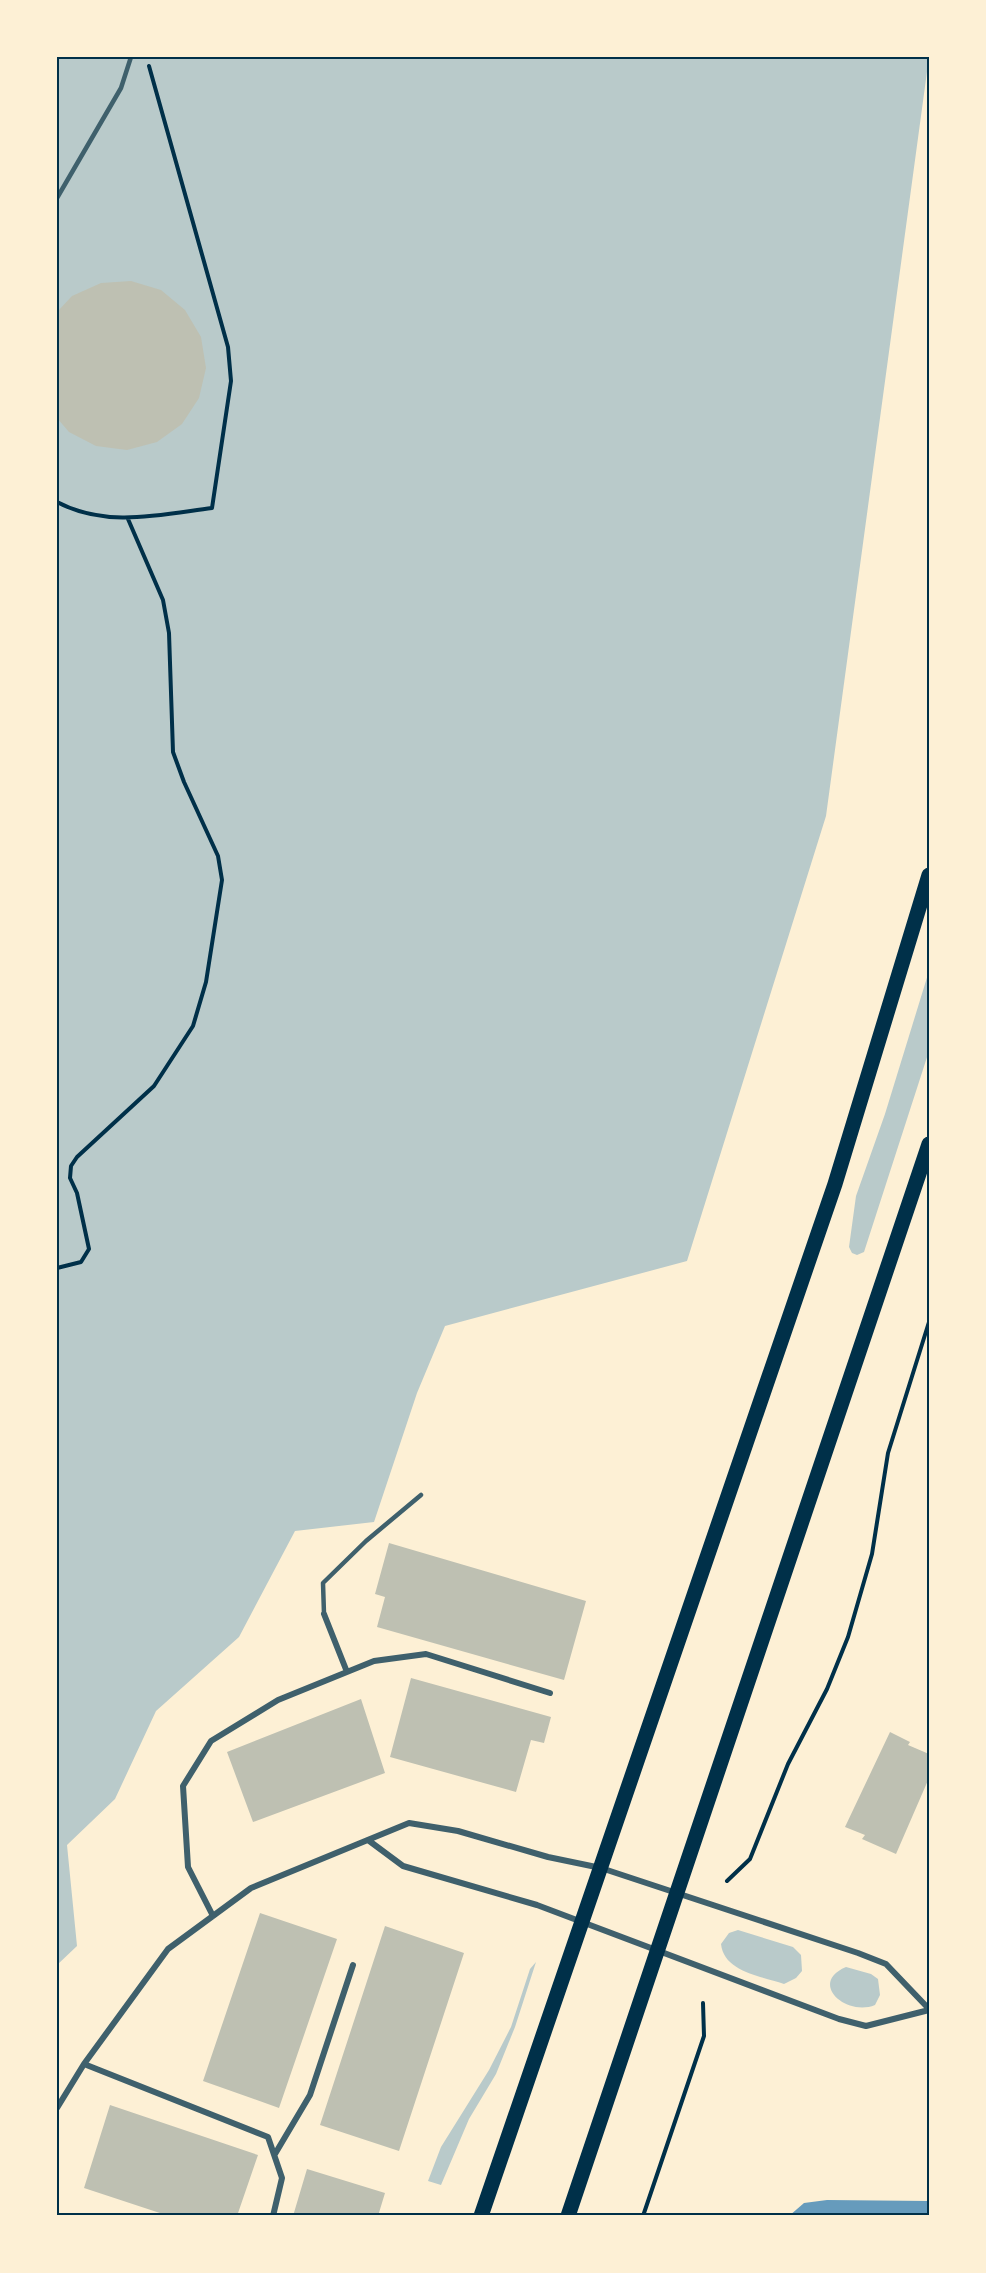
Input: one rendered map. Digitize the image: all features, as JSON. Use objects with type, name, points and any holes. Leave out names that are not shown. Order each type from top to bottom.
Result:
[{"type":"main road","points":[[481,2216],[835,1184],[929,875]]},
{"type":"main road","points":[[568,2216],[929,1144]]},
{"type":"street","points":[[324,1614],[347,1672]]},
{"type":"street","points":[[213,1916],[188,1867],[183,1786],[211,1741],[278,1700],[374,1661],[426,1654],[550,1693]]},
{"type":"street","points":[[57,2108],[84,2064],[168,1949],[252,1888],[368,1840],[409,1824],[458,1831],[548,1857],[601,1868],[886,1964],[929,2010],[866,2026],[708,1970],[582,1921],[500,1893],[403,1866],[368,1840]]},
{"type":"street","points":[[275,2154],[310,2095],[353,1965]]},
{"type":"street","points":[[84,2064],[268,2137],[282,2178],[273,2216]]},
{"type":"lane","points":[[57,198],[121,88],[131,57]]},
{"type":"lane","points":[[324,1614],[323,1582],[366,1541],[421,1495]]},
{"type":"path","points":[[57,502],[77,513],[128,519],[212,508],[231,381],[228,346],[147,57]]},
{"type":"path","points":[[57,1268],[81,1262],[89,1250],[77,1193],[70,1178],[71,1166],[76,1157],[154,1086],[193,1026],[206,982],[222,880],[218,856],[184,782],[173,752],[169,633],[163,600],[128,519]]},
{"type":"path","points":[[727,1881],[750,1858],[788,1764],[827,1689],[848,1637],[872,1554],[888,1453],[929,1322]]},
{"type":"path","points":[[643,2216],[704,2036],[703,2003]]},
{"type":"shaded area","points":[[57,57],[929,57],[826,816],[687,1261],[445,1326],[417,1393],[374,1522],[295,1531],[239,1637],[156,1711],[115,1799],[67,1845],[77,1946],[57,1965]]},
{"type":"shaded area","points":[[929,971],[929,1051],[864,1252],[857,1255],[852,1253],[849,1247],[856,1196],[885,1114]]},
{"type":"shaded area","points":[[738,1930],[793,1947],[801,1955],[802,1971],[796,1978],[784,1984],[736,1967],[729,1961],[721,1944],[729,1933]]},
{"type":"shaded area","points":[[536,1962],[515,2027],[496,2074],[469,2119],[441,2185],[428,2181],[441,2147],[489,2070],[511,2027],[530,1969]]},
{"type":"shaded area","points":[[846,1967],[871,1974],[878,1979],[880,1995],[875,2005],[853,2006],[835,1997],[830,1981],[835,1974]]},
{"type":"water","points":[[827,2200],[929,2201],[929,2216],[789,2216],[804,2203]]},
{"type":"building","points":[[131,281],[161,290],[185,310],[201,337],[206,368],[199,398],[182,424],[157,442],[127,450],[96,446],[69,432],[57,418],[57,312],[72,296],[101,283]]},
{"type":"building","points":[[389,1543],[586,1601],[564,1680],[377,1627],[385,1597],[375,1594]]},
{"type":"building","points":[[411,1678],[551,1717],[544,1743],[531,1740],[516,1792],[390,1757]]},
{"type":"building","points":[[361,1699],[385,1773],[253,1822],[227,1752]]},
{"type":"building","points":[[890,1732],[910,1742],[908,1745],[929,1754],[929,1778],[896,1854],[862,1839],[865,1835],[845,1827]]},
{"type":"building","points":[[260,1913],[337,1939],[279,2108],[203,2081]]},
{"type":"building","points":[[385,1926],[464,1953],[399,2151],[320,2125]]},
{"type":"building","points":[[110,2105],[258,2155],[237,2216],[169,2216],[84,2188]]},
{"type":"building","points":[[307,2169],[385,2193],[378,2216],[293,2216]]}]
